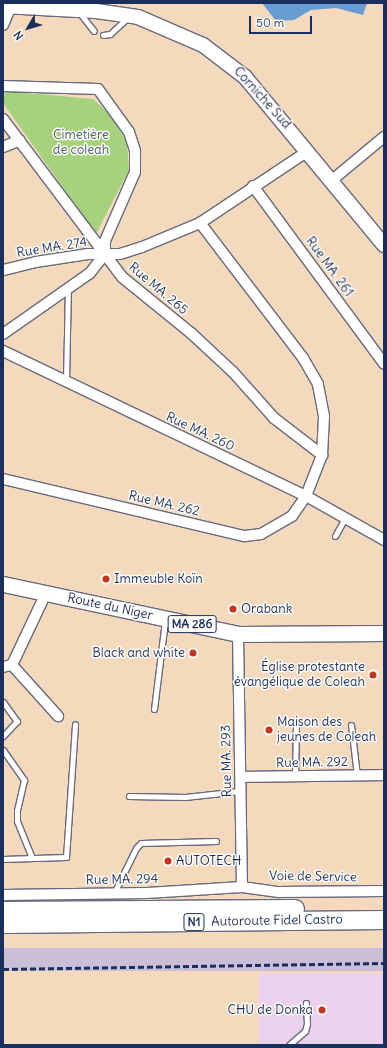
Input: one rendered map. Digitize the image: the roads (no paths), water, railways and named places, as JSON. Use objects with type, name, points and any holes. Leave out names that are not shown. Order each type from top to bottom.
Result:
[{"type":"highway","name":"Autoroute Fidel Castro","points":[[3,911],[278,900],[384,908]]},
{"type":"highway","name":"Autoroute Fidel Castro","points":[[3,924],[384,920]]},
{"type":"main road","name":"Corniche Sud","points":[[8,5],[78,10],[130,16],[177,32],[224,59],[245,77],[384,244]]},
{"type":"main road","name":"Route du Niger","points":[[3,584],[238,634],[384,633]]},
{"type":"street","points":[[3,25],[8,5]]},
{"type":"street","points":[[3,86],[98,89],[129,132],[136,151],[135,172],[105,241],[105,254],[90,273],[3,334]]},
{"type":"street","name":"Rue MA. 265","points":[[3,119],[122,278],[191,333],[233,372],[274,418],[322,455]]},
{"type":"street","points":[[331,181],[384,137]]},
{"type":"street","points":[[3,147],[20,140]]},
{"type":"street","name":"Rue MA. 274","points":[[3,270],[58,258],[88,254],[127,252],[200,223],[253,186],[308,151]]},
{"type":"street","name":"Rue MA. 261","points":[[253,186],[384,364]]},
{"type":"street","name":"Rue MA. 262","points":[[3,479],[245,536],[261,534],[292,516],[306,496],[322,455],[324,416],[318,384],[303,358],[200,223]]},
{"type":"street","name":"Rue MA. 260","points":[[3,351],[306,496],[384,540]]},
{"type":"street","points":[[46,593],[8,666],[58,716]]},
{"type":"street","name":"Rue MA. 293","points":[[238,634],[242,886]]},
{"type":"street","name":"Rue MA. 292","points":[[241,777],[384,775]]},
{"type":"street","name":"Rue MA. 294","points":[[3,895],[114,893],[242,886]]},
{"type":"street","name":"Voie de Service","points":[[242,886],[278,900],[384,891]]},
{"type":"lane","points":[[78,10],[87,26],[94,31]]},
{"type":"lane","points":[[103,35],[110,34],[130,16]]},
{"type":"lane","points":[[66,382],[68,289]]},
{"type":"lane","points":[[335,536],[345,518]]},
{"type":"lane","points":[[154,709],[165,619]]},
{"type":"lane","points":[[3,702],[17,721],[3,736]]},
{"type":"lane","points":[[3,859],[31,856],[66,857],[75,724]]},
{"type":"lane","points":[[295,777],[296,725]]},
{"type":"lane","points":[[351,725],[357,775]]},
{"type":"lane","points":[[3,750],[24,780],[17,810],[17,820],[31,856]]},
{"type":"lane","points":[[129,796],[185,797],[240,791]]},
{"type":"lane","points":[[114,893],[136,848],[141,843],[216,842]]},
{"type":"lane","points":[[289,1045],[305,1031],[308,1024],[306,1003]]},
{"type":"water","points":[[262,3],[367,3],[363,15],[336,8],[311,10],[294,20],[276,21]]},
{"type":"railway","points":[[3,969],[384,963]]},
{"type":"place","name":"Immeuble Koïn","points":[[106,579]]},
{"type":"place","name":"Orabank","points":[[233,609]]},
{"type":"place","name":"Black and white","points":[[193,653]]},
{"type":"place","name":"Église protestante évangélique de Coleah","points":[[373,675]]},
{"type":"place","name":"Maison des jeunes de Coleah","points":[[269,730]]},
{"type":"place","name":"AUTOTECH","points":[[168,861]]},
{"type":"place","name":"CHU de Donka","points":[[322,1010]]},
{"type":"park label","name":"Cimetière de coleah","points":[[81,144]]}]
